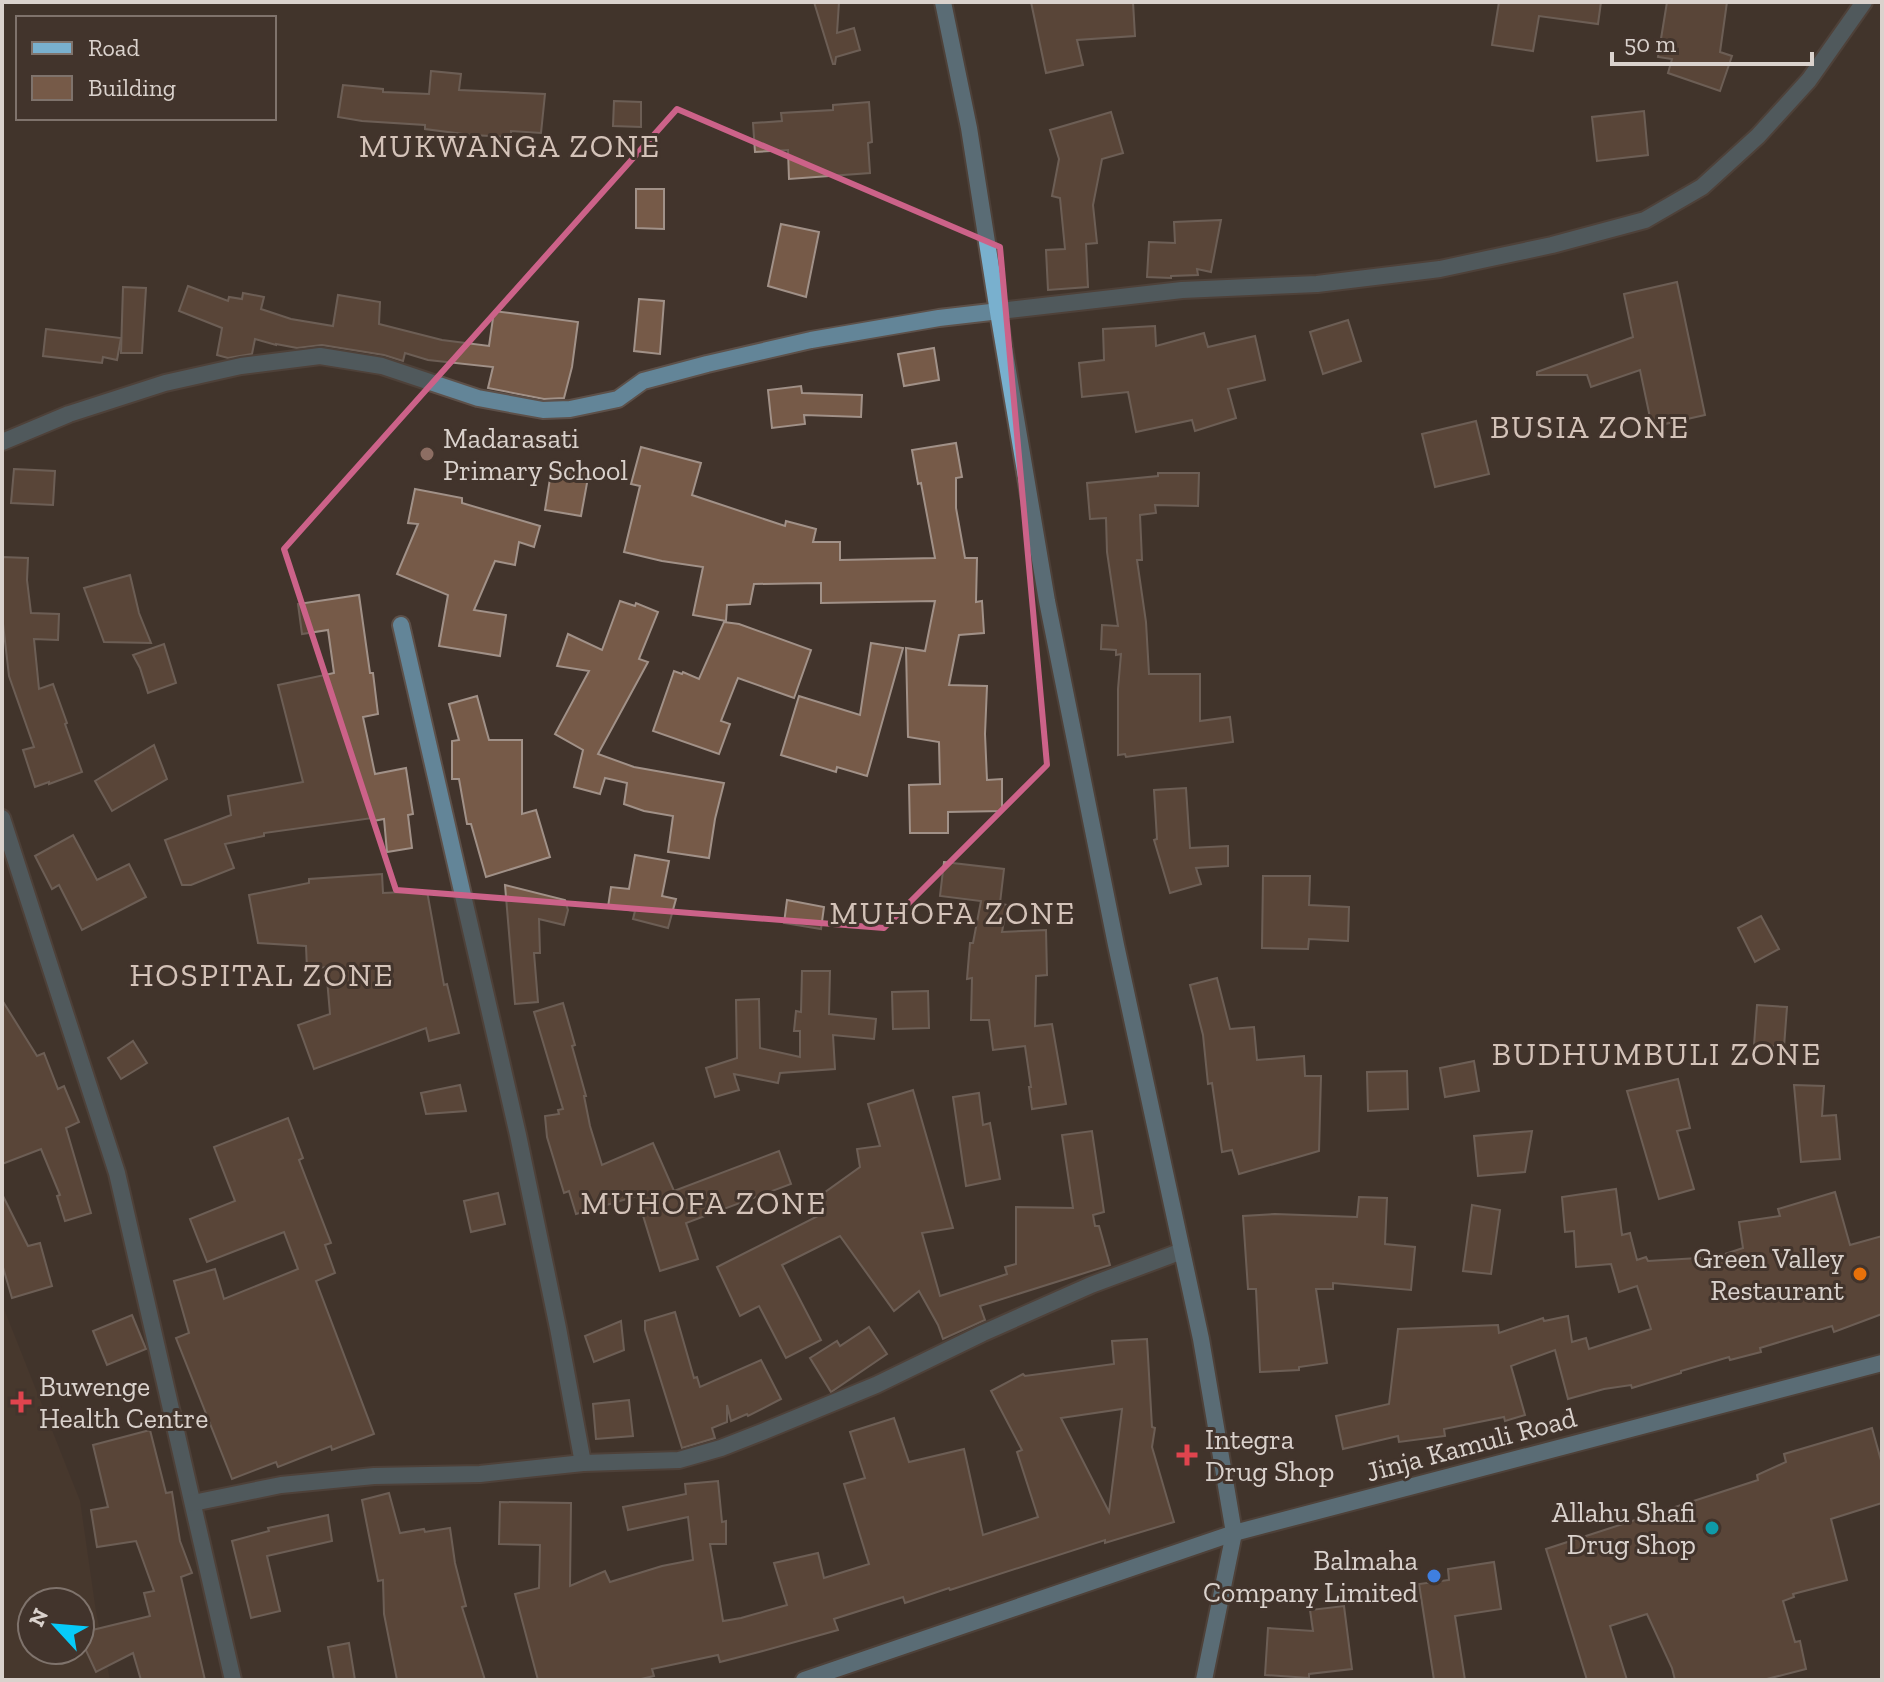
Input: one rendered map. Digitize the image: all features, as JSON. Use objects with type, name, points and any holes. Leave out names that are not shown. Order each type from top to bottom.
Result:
[{"type":"main road","points":[[943,2],[969,128],[1047,601],[1116,945],[1201,1339],[1234,1533],[1204,1680]]},
{"type":"main road","name":"Jinja Kamuli Road","points":[[804,1680],[1234,1533],[1882,1363]]},
{"type":"street","points":[[2,442],[69,414],[165,383],[241,366],[320,356],[382,366],[478,398],[543,410],[570,409],[618,399],[643,381],[707,364],[796,343],[939,318],[1182,290],[1317,284],[1440,269],[1552,245],[1645,220],[1702,187],[1758,136],[1809,80],[1864,2]]},
{"type":"street","points":[[401,625],[518,1135],[583,1463]]},
{"type":"street","points":[[2,818],[117,1173],[233,1680]]},
{"type":"street","points":[[193,1503],[281,1485],[374,1476],[480,1474],[583,1463],[679,1460],[721,1448],[876,1385],[1091,1285],[1182,1251]]},
{"type":"highlighted area","points":[[677,109],[1000,247],[1047,765],[884,928],[396,890],[284,549]]},
{"type":"shaded area","name":"Buwenge Health Centre","points":[[2,1304],[80,1501],[92,1586],[16,1586],[16,1666],[96,1666],[96,1612],[110,1680],[2,1680]]},
{"type":"building","points":[[814,2],[839,2],[837,33],[854,28],[860,50],[836,57],[833,64]]},
{"type":"building","points":[[1031,2],[1133,2],[1135,36],[1077,40],[1083,65],[1046,73]]},
{"type":"building","points":[[1499,2],[1601,2],[1598,24],[1539,16],[1533,51],[1492,45]]},
{"type":"building","points":[[1667,2],[1727,2],[1720,52],[1732,56],[1720,91],[1668,73],[1672,59],[1658,57]]},
{"type":"building","points":[[431,71],[461,74],[459,90],[545,94],[541,133],[511,131],[511,137],[471,135],[425,129],[425,125],[338,117],[343,85],[383,89],[383,92],[429,94]]},
{"type":"building","points":[[614,101],[641,102],[641,127],[613,126]]},
{"type":"building","points":[[869,102],[872,142],[868,143],[870,173],[789,179],[788,150],[755,152],[753,123],[782,121],[781,113],[833,110],[833,105]]},
{"type":"building","points":[[1644,111],[1648,155],[1597,161],[1592,117]]},
{"type":"building","points":[[1111,112],[1123,153],[1102,159],[1093,205],[1097,243],[1086,244],[1088,287],[1048,290],[1046,250],[1065,249],[1060,198],[1052,196],[1059,159],[1050,130]]},
{"type":"building","points":[[636,189],[664,189],[664,229],[636,228]]},
{"type":"building","points":[[1221,220],[1211,272],[1197,269],[1198,275],[1147,277],[1149,242],[1175,243],[1174,222]]},
{"type":"building","points":[[781,224],[819,232],[806,297],[768,286]]},
{"type":"building","points":[[1677,282],[1705,415],[1652,427],[1640,370],[1591,387],[1587,375],[1537,375],[1537,372],[1633,337],[1624,294]]},
{"type":"building","points":[[188,286],[228,301],[229,297],[242,299],[243,293],[264,297],[261,309],[291,319],[333,326],[338,295],[380,302],[379,324],[442,340],[489,346],[494,311],[578,322],[572,367],[564,398],[544,399],[488,388],[493,367],[428,360],[405,353],[403,361],[322,345],[297,348],[255,339],[252,354],[228,358],[217,355],[222,328],[179,311]]},
{"type":"building","points":[[123,287],[146,288],[142,353],[121,353]]},
{"type":"building","points":[[639,299],[664,301],[660,354],[634,351]]},
{"type":"building","points":[[1348,320],[1361,361],[1323,374],[1310,332]]},
{"type":"building","points":[[1155,326],[1156,346],[1204,333],[1208,347],[1255,336],[1265,380],[1228,389],[1236,418],[1195,431],[1192,420],[1136,432],[1128,392],[1082,397],[1079,363],[1104,360],[1103,329]]},
{"type":"building","points":[[46,329],[121,338],[117,360],[103,357],[102,363],[43,356]]},
{"type":"building","points":[[934,348],[939,380],[904,386],[898,354]]},
{"type":"building","points":[[801,386],[802,393],[862,395],[861,417],[804,415],[805,424],[772,428],[768,390]]},
{"type":"building","points":[[1476,421],[1489,474],[1435,487],[1422,434]]},
{"type":"building","points":[[956,443],[962,477],[956,478],[956,508],[965,558],[977,558],[976,602],[982,601],[984,633],[959,635],[949,685],[987,686],[987,780],[1002,779],[1002,811],[948,812],[948,833],[910,833],[909,785],[940,784],[939,742],[908,737],[906,648],[925,651],[935,601],[821,603],[821,583],[754,584],[750,604],[727,605],[726,621],[693,615],[703,567],[624,552],[640,486],[631,484],[641,447],[701,463],[692,495],[785,526],[786,521],[816,529],[813,542],[840,542],[840,560],[935,558],[912,450]]},
{"type":"building","points":[[552,466],[589,472],[581,516],[545,510]]},
{"type":"building","points":[[14,469],[55,471],[53,505],[11,503]]},
{"type":"building","points":[[1158,473],[1199,473],[1198,506],[1155,505],[1156,513],[1140,515],[1142,560],[1137,560],[1146,622],[1149,674],[1200,674],[1200,721],[1230,717],[1233,742],[1126,757],[1125,754],[1118,755],[1121,654],[1116,655],[1116,650],[1101,649],[1102,625],[1118,626],[1107,552],[1106,518],[1090,519],[1087,483],[1158,476]]},
{"type":"building","points":[[415,489],[462,498],[462,503],[540,526],[534,547],[519,542],[515,565],[495,561],[474,610],[506,615],[500,656],[439,646],[448,595],[397,574],[418,524],[408,523]]},
{"type":"building","points":[[2,557],[28,558],[31,613],[59,614],[58,640],[34,639],[39,689],[53,684],[82,772],[35,787],[23,750],[34,747],[9,676],[2,615]]},
{"type":"building","points":[[130,575],[139,613],[151,643],[104,642],[84,588]]},
{"type":"building","points":[[359,595],[378,714],[363,717],[375,774],[406,768],[413,814],[408,815],[412,848],[387,852],[384,819],[264,833],[264,836],[225,844],[234,868],[191,885],[182,885],[165,840],[231,815],[228,796],[303,782],[278,685],[334,673],[328,630],[302,634],[298,604]]},
{"type":"building","points":[[620,601],[635,606],[636,603],[658,612],[639,659],[648,662],[598,754],[634,767],[724,783],[709,858],[668,852],[673,816],[624,804],[627,783],[605,778],[600,794],[574,787],[583,750],[555,734],[589,671],[557,666],[568,634],[602,650]]},
{"type":"building","points":[[724,622],[739,624],[811,650],[794,698],[738,678],[721,721],[730,724],[719,754],[653,731],[674,671],[699,679]]},
{"type":"building","points":[[871,643],[903,648],[867,776],[837,767],[836,772],[781,755],[799,696],[860,715]]},
{"type":"building","points":[[164,644],[176,683],[148,693],[133,655]]},
{"type":"building","points":[[477,696],[489,740],[522,740],[522,814],[536,810],[550,857],[486,877],[471,824],[467,824],[459,779],[452,779],[452,741],[459,740],[449,704]]},
{"type":"building","points":[[154,745],[167,779],[112,811],[95,781]]},
{"type":"building","points":[[1186,788],[1190,848],[1228,846],[1228,866],[1196,868],[1201,884],[1170,893],[1154,840],[1157,839],[1154,790]]},
{"type":"building","points":[[73,835],[97,880],[129,864],[146,897],[82,930],[59,885],[52,889],[35,856]]},
{"type":"building","points":[[635,855],[669,861],[662,896],[676,899],[668,928],[633,919],[635,911],[608,907],[611,887],[629,889]]},
{"type":"building","points":[[944,862],[1004,869],[998,903],[1007,905],[1002,932],[1046,930],[1047,975],[1036,976],[1035,1026],[1052,1024],[1066,1104],[1032,1109],[1025,1046],[993,1050],[989,1020],[971,1020],[972,978],[967,979],[970,943],[973,943],[981,901],[940,896]]},
{"type":"building","points":[[382,874],[383,893],[427,891],[444,985],[447,984],[459,1033],[429,1041],[426,1028],[314,1069],[298,1025],[330,1014],[326,967],[307,969],[306,946],[258,943],[249,895],[309,883],[309,879]]},
{"type":"building","points":[[1263,876],[1310,876],[1309,905],[1349,907],[1348,941],[1309,939],[1308,949],[1262,948]]},
{"type":"building","points":[[505,885],[565,900],[568,910],[564,925],[539,919],[540,953],[534,953],[538,1002],[515,1004]]},
{"type":"building","points":[[787,900],[824,907],[821,929],[784,923]]},
{"type":"building","points":[[1761,916],[1779,949],[1755,962],[1738,928]]},
{"type":"building","points":[[802,971],[830,971],[829,1014],[876,1019],[874,1039],[833,1035],[835,1069],[780,1073],[778,1083],[734,1074],[739,1090],[715,1097],[706,1068],[737,1058],[736,1000],[759,999],[760,1048],[800,1057],[800,1031],[794,1031],[796,1011],[801,1012]]},
{"type":"building","points":[[1217,978],[1230,1029],[1254,1027],[1257,1060],[1304,1056],[1305,1076],[1321,1076],[1319,1151],[1239,1174],[1232,1150],[1222,1152],[1212,1083],[1208,1084],[1203,1035],[1190,985]]},
{"type":"building","points":[[928,991],[929,1028],[893,1029],[892,992]]},
{"type":"building","points":[[2,1000],[37,1056],[44,1053],[58,1089],[64,1086],[79,1122],[66,1128],[91,1213],[65,1221],[57,1196],[60,1195],[41,1149],[2,1164]]},
{"type":"building","points":[[563,1003],[575,1045],[572,1046],[586,1096],[590,1126],[602,1165],[653,1143],[674,1191],[779,1151],[791,1184],[686,1223],[698,1259],[660,1271],[637,1196],[576,1214],[569,1191],[564,1193],[547,1137],[545,1116],[559,1114],[558,1110],[563,1109],[534,1012]]},
{"type":"building","points":[[1757,1005],[1787,1007],[1784,1047],[1754,1045]]},
{"type":"building","points":[[133,1041],[147,1063],[121,1079],[108,1058]]},
{"type":"building","points":[[1474,1061],[1479,1091],[1445,1097],[1440,1068]]},
{"type":"building","points":[[1407,1071],[1408,1109],[1368,1111],[1367,1072]]},
{"type":"building","points":[[1678,1079],[1690,1128],[1677,1131],[1694,1189],[1659,1199],[1627,1091]]},
{"type":"building","points":[[460,1085],[466,1111],[426,1114],[421,1093]]},
{"type":"building","points":[[1794,1085],[1824,1086],[1822,1116],[1836,1115],[1840,1159],[1801,1162]]},
{"type":"building","points":[[913,1090],[953,1228],[922,1233],[940,1296],[1007,1274],[1005,1267],[1016,1264],[1016,1207],[1073,1208],[1062,1135],[1092,1131],[1104,1212],[1093,1215],[1110,1265],[980,1306],[985,1320],[943,1339],[919,1291],[894,1311],[840,1236],[782,1265],[821,1340],[786,1358],[759,1306],[740,1316],[717,1267],[824,1213],[814,1200],[860,1167],[857,1149],[880,1146],[868,1104]]},
{"type":"building","points":[[979,1093],[983,1125],[990,1123],[1000,1179],[966,1186],[953,1097]]},
{"type":"building","points":[[288,1118],[303,1158],[299,1160],[331,1243],[325,1245],[335,1273],[316,1281],[374,1434],[332,1450],[331,1446],[278,1467],[276,1462],[232,1479],[176,1338],[189,1333],[174,1281],[215,1269],[224,1299],[298,1269],[284,1232],[207,1262],[190,1219],[235,1201],[214,1147]]},
{"type":"building","points":[[1532,1131],[1525,1172],[1478,1176],[1474,1136]]},
{"type":"building","points":[[1616,1189],[1622,1235],[1630,1233],[1637,1260],[1646,1257],[1648,1261],[1716,1257],[1743,1248],[1739,1222],[1780,1216],[1778,1209],[1835,1192],[1850,1245],[1882,1236],[1882,1314],[1834,1332],[1832,1326],[1760,1348],[1761,1352],[1730,1360],[1729,1357],[1632,1388],[1631,1385],[1604,1389],[1568,1399],[1555,1350],[1511,1366],[1525,1415],[1505,1421],[1504,1417],[1444,1429],[1445,1436],[1399,1442],[1398,1436],[1343,1449],[1336,1416],[1389,1404],[1398,1329],[1498,1325],[1499,1333],[1543,1318],[1544,1321],[1568,1316],[1572,1342],[1586,1338],[1589,1349],[1651,1329],[1637,1286],[1619,1292],[1611,1264],[1576,1267],[1574,1231],[1565,1232],[1562,1197]]},
{"type":"building","points":[[498,1193],[505,1224],[471,1232],[464,1201]]},
{"type":"building","points":[[2,1194],[28,1246],[40,1243],[52,1286],[12,1298],[2,1264]]},
{"type":"building","points":[[1359,1197],[1387,1198],[1385,1244],[1415,1247],[1411,1290],[1333,1283],[1333,1289],[1316,1289],[1327,1363],[1299,1367],[1299,1370],[1260,1372],[1256,1289],[1248,1289],[1243,1216],[1357,1217]]},
{"type":"building","points":[[1472,1205],[1500,1210],[1491,1274],[1463,1271]]},
{"type":"building","points":[[675,1312],[694,1378],[697,1377],[700,1387],[761,1360],[781,1399],[731,1421],[727,1405],[727,1422],[712,1428],[715,1438],[682,1448],[645,1330],[645,1321]]},
{"type":"building","points":[[132,1315],[146,1349],[107,1365],[93,1331]]},
{"type":"building","points":[[621,1321],[624,1350],[594,1362],[585,1336]]},
{"type":"building","points":[[869,1327],[887,1354],[831,1392],[810,1358],[837,1341],[840,1346]]},
{"type":"building","points":[[1147,1339],[1152,1427],[1155,1428],[1152,1447],[1174,1522],[1105,1543],[1105,1540],[905,1603],[903,1597],[834,1619],[838,1630],[720,1662],[718,1655],[652,1669],[654,1676],[637,1680],[538,1680],[515,1594],[539,1588],[540,1545],[499,1544],[500,1502],[571,1503],[570,1586],[605,1571],[610,1582],[693,1560],[688,1517],[628,1530],[623,1507],[686,1494],[685,1484],[718,1481],[722,1522],[726,1521],[726,1544],[710,1544],[723,1621],[741,1618],[787,1605],[774,1563],[818,1553],[824,1578],[869,1564],[844,1484],[865,1478],[850,1432],[894,1418],[909,1462],[964,1449],[983,1535],[1038,1517],[1017,1452],[1022,1450],[991,1391],[1023,1374],[1114,1364],[1112,1341]],"holes":[[[1122,1409],[1109,1512],[1061,1418]]]},
{"type":"building","points":[[629,1400],[633,1436],[596,1439],[593,1404]]},
{"type":"building","points":[[1872,1428],[1882,1464],[1882,1503],[1831,1519],[1847,1580],[1793,1594],[1794,1597],[1783,1601],[1795,1642],[1800,1641],[1806,1669],[1763,1680],[1675,1680],[1647,1614],[1610,1626],[1627,1680],[1587,1680],[1546,1549],[1758,1480],[1757,1475],[1786,1462],[1784,1454]]},
{"type":"building","points":[[150,1430],[166,1493],[172,1492],[180,1541],[192,1573],[181,1577],[205,1680],[141,1680],[133,1653],[96,1672],[93,1666],[96,1666],[96,1629],[150,1616],[144,1593],[154,1591],[136,1541],[97,1547],[91,1510],[108,1507],[93,1445]]},
{"type":"building","points":[[389,1493],[400,1533],[450,1528],[466,1606],[462,1607],[485,1680],[397,1680],[384,1614],[383,1580],[378,1581],[362,1500]]},
{"type":"building","points":[[328,1515],[332,1541],[267,1556],[280,1611],[251,1618],[232,1541],[269,1531],[268,1528]]},
{"type":"building","points":[[1494,1562],[1501,1609],[1455,1616],[1465,1680],[1434,1680],[1419,1584],[1449,1580],[1448,1569]]},
{"type":"building","points":[[1344,1606],[1352,1669],[1309,1674],[1309,1678],[1265,1675],[1268,1628],[1313,1631],[1310,1610]]},
{"type":"building","points":[[349,1643],[355,1680],[334,1680],[328,1647]]},
{"type":"place","name":"Madarasati Primary School","points":[[427,454]]},
{"type":"place","name":"Green Valley Restaurant","points":[[1860,1274]]},
{"type":"place","name":"Buwenge Health Centre","points":[[21,1402]]},
{"type":"place","name":"Integra Drug Shop","points":[[1187,1455]]},
{"type":"place","name":"Allahu Shafi Drug Shop","points":[[1712,1528]]},
{"type":"place","name":"Balmaha Company Limited","points":[[1434,1576]]},
{"type":"district","name":"MUKWANGA ZONE","points":[[510,146]]},
{"type":"district","name":"BUSIA ZONE","points":[[1590,427]]},
{"type":"district","name":"MUHOFA ZONE","points":[[953,913]]},
{"type":"district","name":"HOSPITAL ZONE","points":[[262,975]]},
{"type":"district","name":"BUDHUMBULI ZONE","points":[[1657,1054]]},
{"type":"district","name":"MUHOFA ZONE","points":[[704,1203]]}]
